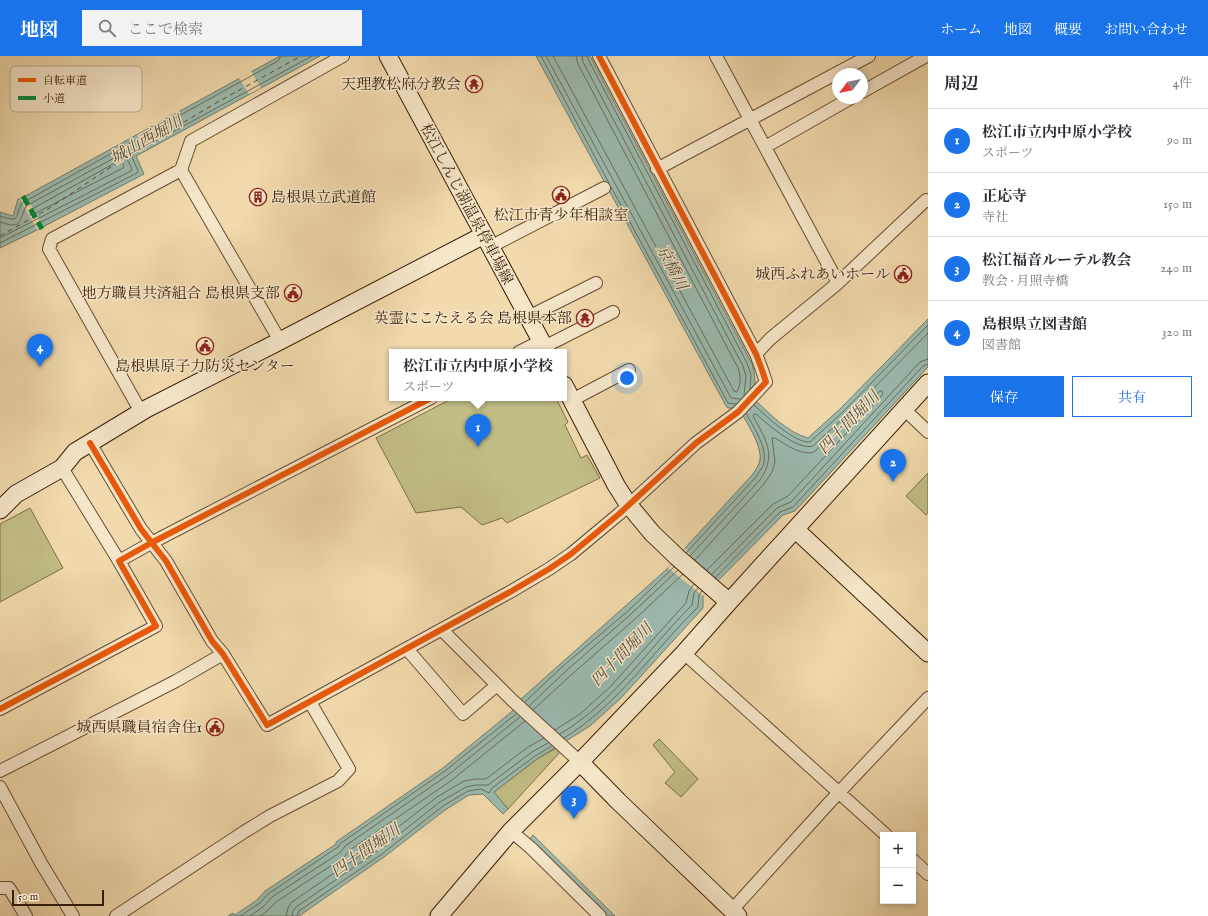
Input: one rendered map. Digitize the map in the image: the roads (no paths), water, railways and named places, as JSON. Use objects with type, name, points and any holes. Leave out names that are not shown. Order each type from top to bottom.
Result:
[{"type":"street","points":[[141,412],[49,249],[52,240],[181,170],[191,141],[343,56]]},
{"type":"street","name":"松江しんじ湖温泉停車場線","points":[[388,56],[544,347]]},
{"type":"street","points":[[90,443],[141,529],[166,561],[212,641],[223,654],[268,726],[510,592],[560,561],[600,530],[696,443],[738,412],[766,382],[756,354],[599,56]]},
{"type":"street","points":[[716,56],[838,283]]},
{"type":"street","points":[[658,169],[869,56]]},
{"type":"street","points":[[868,89],[927,57]]},
{"type":"street","points":[[765,147],[840,104]]},
{"type":"street","points":[[181,170],[280,341]]},
{"type":"street","points":[[0,510],[16,494],[62,468],[75,452],[141,412],[280,341],[487,241],[604,188]]},
{"type":"street","points":[[756,354],[770,339],[838,283],[927,198]]},
{"type":"street","points":[[528,318],[596,283]]},
{"type":"street","points":[[534,349],[544,347],[612,312]]},
{"type":"street","points":[[572,400],[629,370]]},
{"type":"street","points":[[439,916],[511,831],[580,762],[684,653],[928,383]]},
{"type":"street","points":[[567,391],[628,504],[652,533],[729,602]]},
{"type":"street","points":[[119,561],[425,401]]},
{"type":"street","points":[[904,409],[928,432]]},
{"type":"street","points":[[0,709],[156,626],[119,561],[62,468]]},
{"type":"street","points":[[796,530],[928,653]]},
{"type":"street","points":[[442,630],[512,700],[580,762],[618,801],[735,913],[839,792],[928,698]]},
{"type":"street","points":[[407,649],[463,714],[498,685]]},
{"type":"street","points":[[684,653],[883,832]]},
{"type":"street","points":[[0,772],[176,681],[223,654]]},
{"type":"street","points":[[116,916],[270,816],[338,781],[349,769],[310,702]]},
{"type":"street","points":[[0,787],[40,863],[73,916]]},
{"type":"street","points":[[511,831],[531,848],[600,916]]},
{"type":"street","points":[[916,863],[928,874]]},
{"type":"street","points":[[0,888],[9,888],[26,916]]},
{"type":"water","name":"城山西堀川","points":[[280,56],[320,56],[136,156],[144,174],[0,248],[0,212],[13,216],[18,199]]},
{"type":"water","points":[[536,56],[590,56],[751,362],[755,376],[755,400],[786,427],[793,432],[808,438],[841,408],[928,319],[928,367],[795,511],[783,515],[703,596],[703,608],[621,698],[590,726],[537,759],[494,792],[508,809],[503,814],[483,794],[469,795],[445,810],[384,857],[299,916],[228,916],[233,913],[235,915],[257,900],[265,891],[336,844],[336,842],[443,768],[516,708],[521,699],[668,568],[753,474],[759,464],[759,447],[749,426],[738,408],[728,408],[726,406]]},
{"type":"water","points":[[533,835],[615,916],[606,916],[529,840]]},
{"type":"place","name":"天理教松府分教会","points":[[474,84]]},
{"type":"place","name":"松江市青少年相談室","points":[[561,195]]},
{"type":"place","name":"島根県立武道館","points":[[258,197]]},
{"type":"place","name":"城西ふれあいホール","points":[[903,274]]},
{"type":"place","name":"地方職員共済組合 島根県支部","points":[[293,293]]},
{"type":"place","name":"英霊にこたえる会 島根県本部","points":[[585,318]]},
{"type":"place","name":"島根県原子力防災センター","points":[[205,346]]},
{"type":"place","name":"島根県立図書館","points":[[40,367]]},
{"type":"place","name":"松江市立内中原小学校","points":[[478,447]]},
{"type":"place","name":"正応寺","points":[[893,482]]},
{"type":"place","name":"城西県職員宿舎住1","points":[[215,727]]},
{"type":"place","name":"松江福音ルーテル教会","points":[[574,819]]},
{"type":"water label","name":"京橋川","points":[[673,267]]},
{"type":"water label","name":"四十間堀川","points":[[848,422]]},
{"type":"water label","name":"四十間堀川","points":[[621,654]]},
{"type":"water label","name":"四十間堀川","points":[[365,850]]}]
